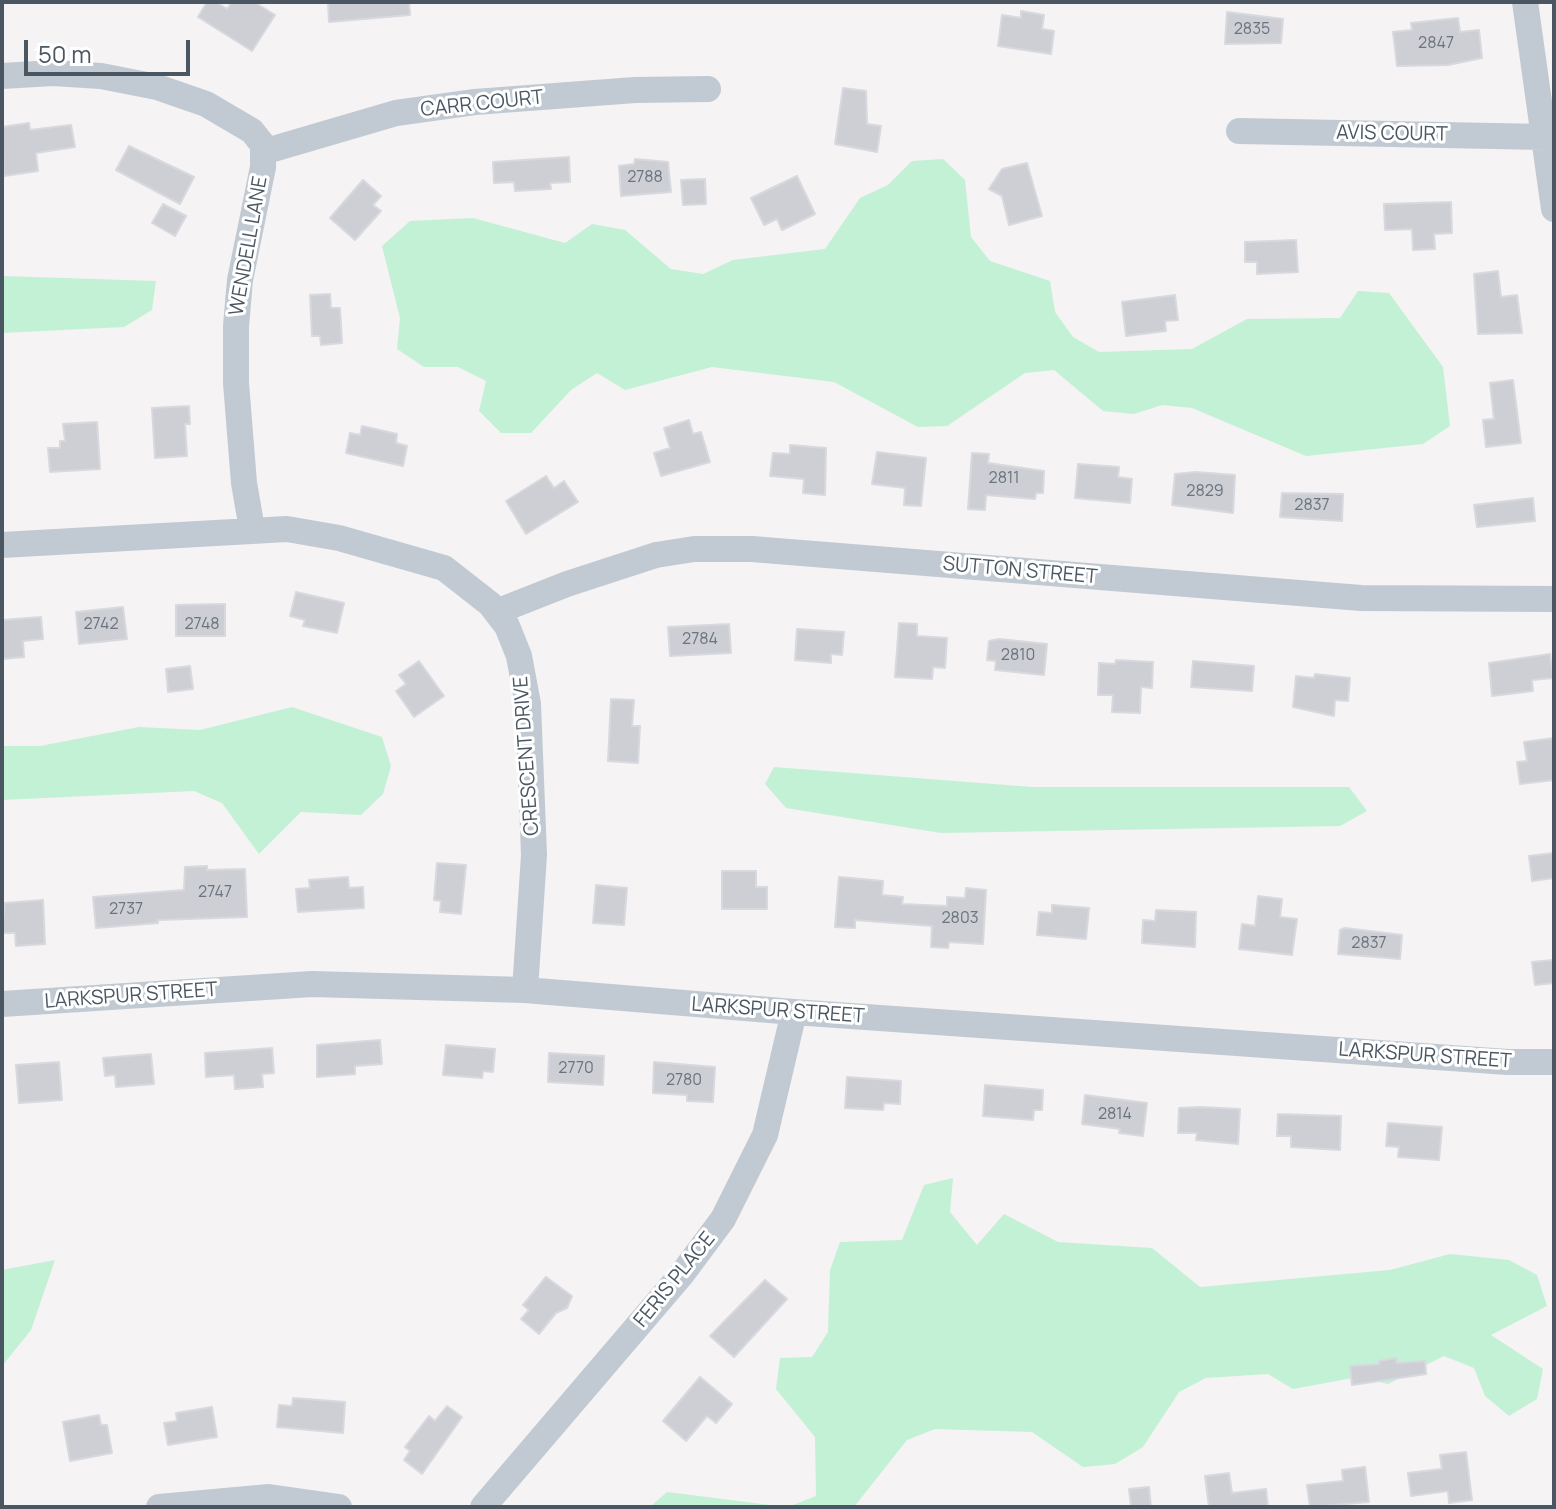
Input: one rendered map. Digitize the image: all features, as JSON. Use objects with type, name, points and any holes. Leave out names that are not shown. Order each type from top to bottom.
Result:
[{"type":"street","points":[[1525,2],[1554,209]]},
{"type":"street","name":"WENDELL LANE","points":[[2,76],[53,73],[101,76],[157,87],[206,104],[252,131],[263,145],[240,280],[236,326],[241,454],[252,529]]},
{"type":"street","name":"CARR COURT","points":[[263,152],[396,113],[475,102],[635,90],[708,89]]},
{"type":"street","name":"AVIS COURT","points":[[1239,131],[1545,137]]},
{"type":"street","name":"CRESCENT DRIVE","points":[[2,545],[287,529],[339,538],[444,568],[496,612],[519,656],[528,704],[534,855],[525,990]]},
{"type":"street","name":"SUTTON STREET","points":[[496,612],[612,569],[656,555],[694,549],[752,549],[1361,598],[1554,599]]},
{"type":"street","name":"LARKSPUR STREET","points":[[2,1004],[312,984],[525,990],[1492,1061],[1554,1062]]},
{"type":"street","name":"FERIS PLACE","points":[[483,1507],[682,1274],[723,1219],[765,1135],[794,1012]]},
{"type":"street","points":[[159,1507],[269,1497],[339,1507]]},
{"type":"green space","points":[[943,159],[965,180],[971,237],[990,261],[1050,281],[1055,312],[1073,337],[1099,352],[1192,349],[1247,319],[1340,318],[1358,291],[1389,293],[1443,367],[1450,426],[1423,444],[1306,456],[1192,408],[1162,405],[1134,414],[1103,411],[1054,370],[1025,373],[947,426],[918,427],[834,382],[712,367],[625,390],[597,373],[571,390],[531,433],[501,433],[479,411],[486,381],[458,367],[424,367],[397,349],[400,318],[382,246],[410,221],[473,218],[565,243],[592,224],[625,230],[671,269],[703,274],[733,260],[825,249],[860,198],[888,185],[912,161]]},
{"type":"green space","points":[[2,276],[156,281],[152,310],[124,327],[2,333]]},
{"type":"green space","points":[[292,707],[382,737],[391,766],[383,794],[361,815],[301,812],[259,854],[222,803],[194,791],[2,800],[2,746],[40,746],[139,727],[200,730]]},
{"type":"green space","points":[[774,767],[1032,787],[1349,787],[1367,811],[1340,826],[941,833],[786,808],[765,784]]},
{"type":"green space","points":[[953,1178],[950,1212],[977,1245],[1004,1214],[1058,1242],[1152,1248],[1200,1287],[1390,1270],[1450,1254],[1509,1260],[1537,1275],[1547,1306],[1491,1335],[1543,1369],[1537,1399],[1509,1416],[1485,1396],[1474,1368],[1444,1356],[1388,1384],[1358,1377],[1293,1389],[1268,1374],[1206,1378],[1179,1392],[1143,1447],[1115,1464],[1083,1467],[1032,1432],[935,1429],[907,1440],[854,1507],[788,1507],[816,1496],[815,1437],[776,1389],[780,1358],[812,1357],[828,1332],[830,1270],[840,1242],[902,1240],[924,1185]]},
{"type":"green space","points":[[55,1260],[31,1330],[2,1366],[2,1270]]},
{"type":"green space","points":[[667,1492],[786,1507],[650,1507]]},
{"type":"building","points":[[207,2],[216,2],[227,9],[232,2],[254,2],[275,15],[252,51],[198,17]]},
{"type":"building","points":[[328,2],[409,2],[410,15],[329,22]]},
{"type":"building","points":[[1021,11],[1044,15],[1042,29],[1054,31],[1051,54],[998,46],[1002,15],[1021,18]]},
{"type":"building","points":[[1227,12],[1283,19],[1281,43],[1225,44]]},
{"type":"building","points":[[1458,18],[1460,32],[1479,30],[1482,58],[1448,65],[1397,66],[1393,32],[1412,30],[1411,23]]},
{"type":"building","points":[[843,88],[866,91],[867,124],[881,126],[877,152],[835,144]]},
{"type":"building","points":[[29,123],[30,130],[71,125],[75,147],[36,153],[38,171],[4,176],[2,127]]},
{"type":"building","points":[[129,146],[194,177],[180,204],[116,170]]},
{"type":"building","points":[[569,157],[570,182],[550,183],[551,189],[515,191],[514,182],[494,183],[493,162]]},
{"type":"building","points":[[635,159],[668,162],[671,192],[621,196],[619,166],[634,164]]},
{"type":"building","points":[[1027,163],[1042,216],[1009,225],[1002,196],[989,189],[1002,169]]},
{"type":"building","points":[[797,176],[815,214],[782,230],[777,219],[764,225],[751,198]]},
{"type":"building","points":[[705,179],[706,204],[683,205],[681,180]]},
{"type":"building","points":[[363,180],[381,196],[373,205],[381,211],[355,240],[330,218]]},
{"type":"building","points":[[1451,202],[1452,233],[1434,234],[1435,249],[1413,250],[1412,229],[1385,230],[1384,204]]},
{"type":"building","points":[[163,204],[186,216],[175,236],[152,223]]},
{"type":"building","points":[[1296,240],[1298,272],[1257,274],[1257,262],[1245,262],[1245,242]]},
{"type":"building","points":[[1498,271],[1501,297],[1517,295],[1522,333],[1478,334],[1474,274]]},
{"type":"building","points":[[330,294],[331,308],[340,308],[342,343],[321,345],[320,336],[312,336],[310,295]]},
{"type":"building","points":[[1175,295],[1178,320],[1165,321],[1166,331],[1126,336],[1122,302]]},
{"type":"building","points":[[1513,380],[1521,443],[1486,447],[1483,420],[1494,419],[1490,383]]},
{"type":"building","points":[[189,406],[190,424],[185,424],[187,456],[155,458],[152,408]]},
{"type":"building","points":[[689,420],[693,434],[701,432],[710,462],[661,476],[654,453],[670,448],[664,428]]},
{"type":"building","points":[[97,422],[100,469],[50,472],[48,448],[60,448],[60,441],[65,441],[63,424]]},
{"type":"building","points":[[362,426],[397,434],[396,443],[407,446],[403,466],[346,453],[350,433],[360,435]]},
{"type":"building","points":[[790,445],[826,448],[825,495],[803,493],[804,479],[770,476],[773,453],[790,454]]},
{"type":"building","points":[[877,452],[926,458],[921,506],[904,505],[905,488],[872,484]]},
{"type":"building","points":[[972,453],[989,454],[988,463],[1044,471],[1043,493],[1036,493],[1035,499],[986,495],[985,510],[968,509]]},
{"type":"building","points":[[1078,464],[1119,467],[1118,477],[1132,479],[1130,503],[1075,498]]},
{"type":"building","points":[[1175,474],[1235,475],[1233,513],[1172,505]]},
{"type":"building","points":[[546,476],[554,488],[564,481],[578,502],[526,534],[506,501]]},
{"type":"building","points":[[1282,493],[1343,494],[1342,521],[1280,517]]},
{"type":"building","points":[[1533,498],[1535,521],[1477,527],[1474,505]]},
{"type":"building","points":[[296,592],[344,603],[337,633],[303,626],[305,620],[290,616]]},
{"type":"building","points":[[225,604],[225,636],[176,636],[176,605]]},
{"type":"building","points":[[123,607],[127,639],[79,644],[76,612]]},
{"type":"building","points":[[41,617],[43,639],[23,641],[24,657],[2,659],[2,620]]},
{"type":"building","points":[[899,623],[917,624],[917,636],[947,638],[945,668],[933,667],[932,679],[895,677]]},
{"type":"building","points":[[729,624],[731,653],[670,656],[668,627]]},
{"type":"building","points":[[797,629],[844,632],[842,655],[831,654],[831,663],[795,660]]},
{"type":"building","points":[[999,639],[1047,644],[1044,675],[995,670],[996,661],[987,660],[989,641]]},
{"type":"building","points":[[1550,654],[1553,678],[1532,680],[1533,691],[1492,696],[1489,663]]},
{"type":"building","points":[[1116,660],[1153,662],[1152,688],[1141,687],[1140,713],[1112,712],[1113,695],[1098,695],[1099,663],[1115,664]]},
{"type":"building","points":[[419,661],[444,696],[414,717],[396,691],[406,684],[399,675]]},
{"type":"building","points":[[1193,661],[1254,666],[1252,691],[1191,687]]},
{"type":"building","points":[[190,666],[193,689],[168,692],[166,669]]},
{"type":"building","points":[[1315,674],[1350,678],[1348,701],[1335,700],[1334,716],[1293,707],[1296,676],[1314,678]]},
{"type":"building","points":[[611,699],[634,700],[632,726],[640,726],[638,763],[608,761]]},
{"type":"building","points":[[1554,738],[1554,780],[1520,784],[1517,762],[1527,761],[1524,742]]},
{"type":"building","points":[[1554,853],[1554,878],[1532,881],[1529,856]]},
{"type":"building","points":[[437,863],[466,865],[461,914],[440,912],[441,901],[434,900]]},
{"type":"building","points":[[207,866],[207,870],[245,869],[247,917],[158,920],[158,923],[96,928],[93,897],[184,890],[185,867]]},
{"type":"building","points":[[722,871],[756,871],[756,887],[767,887],[767,909],[722,909]]},
{"type":"building","points":[[348,877],[349,888],[363,887],[364,908],[298,912],[296,889],[310,888],[309,880]]},
{"type":"building","points":[[839,877],[883,881],[882,895],[903,897],[902,904],[947,906],[947,897],[965,898],[966,888],[986,890],[983,944],[949,942],[948,948],[931,947],[932,926],[855,920],[855,928],[835,927]]},
{"type":"building","points":[[596,885],[627,888],[624,925],[593,923]]},
{"type":"building","points":[[1258,896],[1282,899],[1280,917],[1297,919],[1292,955],[1239,949],[1242,924],[1255,926]]},
{"type":"building","points":[[43,900],[45,944],[16,946],[15,933],[2,933],[5,903]]},
{"type":"building","points":[[1052,905],[1089,908],[1086,939],[1037,935],[1039,912],[1052,913]]},
{"type":"building","points":[[1156,910],[1196,912],[1195,947],[1142,943],[1143,920],[1155,921]]},
{"type":"building","points":[[1340,930],[1402,935],[1400,959],[1338,954]]},
{"type":"building","points":[[1554,960],[1554,983],[1535,985],[1532,962]]},
{"type":"building","points":[[380,1040],[382,1064],[355,1066],[355,1074],[317,1077],[317,1045]]},
{"type":"building","points":[[446,1045],[495,1049],[493,1072],[483,1071],[482,1078],[443,1075]]},
{"type":"building","points":[[272,1048],[274,1073],[262,1074],[263,1087],[235,1089],[234,1075],[206,1077],[205,1053]]},
{"type":"building","points":[[549,1053],[604,1056],[603,1085],[548,1082]]},
{"type":"building","points":[[151,1054],[154,1084],[116,1087],[115,1075],[105,1076],[103,1058]]},
{"type":"building","points":[[59,1062],[62,1100],[19,1103],[16,1065]]},
{"type":"building","points":[[654,1062],[715,1067],[713,1102],[687,1101],[687,1095],[653,1093]]},
{"type":"building","points":[[847,1077],[901,1081],[900,1104],[884,1103],[883,1110],[845,1108]]},
{"type":"building","points":[[985,1085],[1043,1090],[1042,1110],[1034,1110],[1033,1120],[983,1116]]},
{"type":"building","points":[[1085,1095],[1147,1103],[1143,1136],[1119,1133],[1120,1129],[1082,1124]]},
{"type":"building","points":[[1179,1108],[1240,1109],[1238,1144],[1196,1140],[1197,1133],[1178,1133]]},
{"type":"building","points":[[1278,1114],[1341,1116],[1340,1150],[1291,1147],[1291,1136],[1277,1136]]},
{"type":"building","points":[[1388,1123],[1442,1127],[1439,1160],[1398,1157],[1399,1147],[1386,1146]]},
{"type":"building","points":[[546,1277],[572,1296],[567,1308],[556,1313],[539,1334],[521,1319],[529,1310],[523,1305]]},
{"type":"building","points":[[765,1280],[787,1299],[734,1357],[710,1336]]},
{"type":"building","points":[[1396,1358],[1397,1363],[1425,1361],[1426,1374],[1352,1385],[1350,1366],[1379,1364],[1379,1361]]},
{"type":"building","points":[[700,1377],[732,1404],[716,1423],[707,1416],[686,1441],[663,1421]]},
{"type":"building","points":[[293,1398],[345,1402],[343,1433],[277,1427],[279,1405],[292,1406]]},
{"type":"building","points":[[447,1406],[462,1417],[422,1474],[404,1460],[410,1451],[405,1447],[429,1416],[435,1421]]},
{"type":"building","points":[[212,1407],[217,1437],[168,1445],[164,1423],[177,1421],[176,1413]]},
{"type":"building","points":[[99,1415],[101,1425],[107,1425],[112,1453],[70,1461],[63,1422]]},
{"type":"building","points":[[1466,1452],[1472,1500],[1449,1503],[1448,1491],[1411,1496],[1408,1473],[1442,1469],[1440,1455]]},
{"type":"building","points":[[1365,1467],[1369,1502],[1310,1507],[1307,1485],[1343,1481],[1342,1470]]},
{"type":"building","points":[[1229,1473],[1232,1493],[1266,1489],[1268,1507],[1209,1507],[1205,1476]]},
{"type":"building","points":[[1149,1487],[1151,1507],[1131,1507],[1129,1489]]}]
